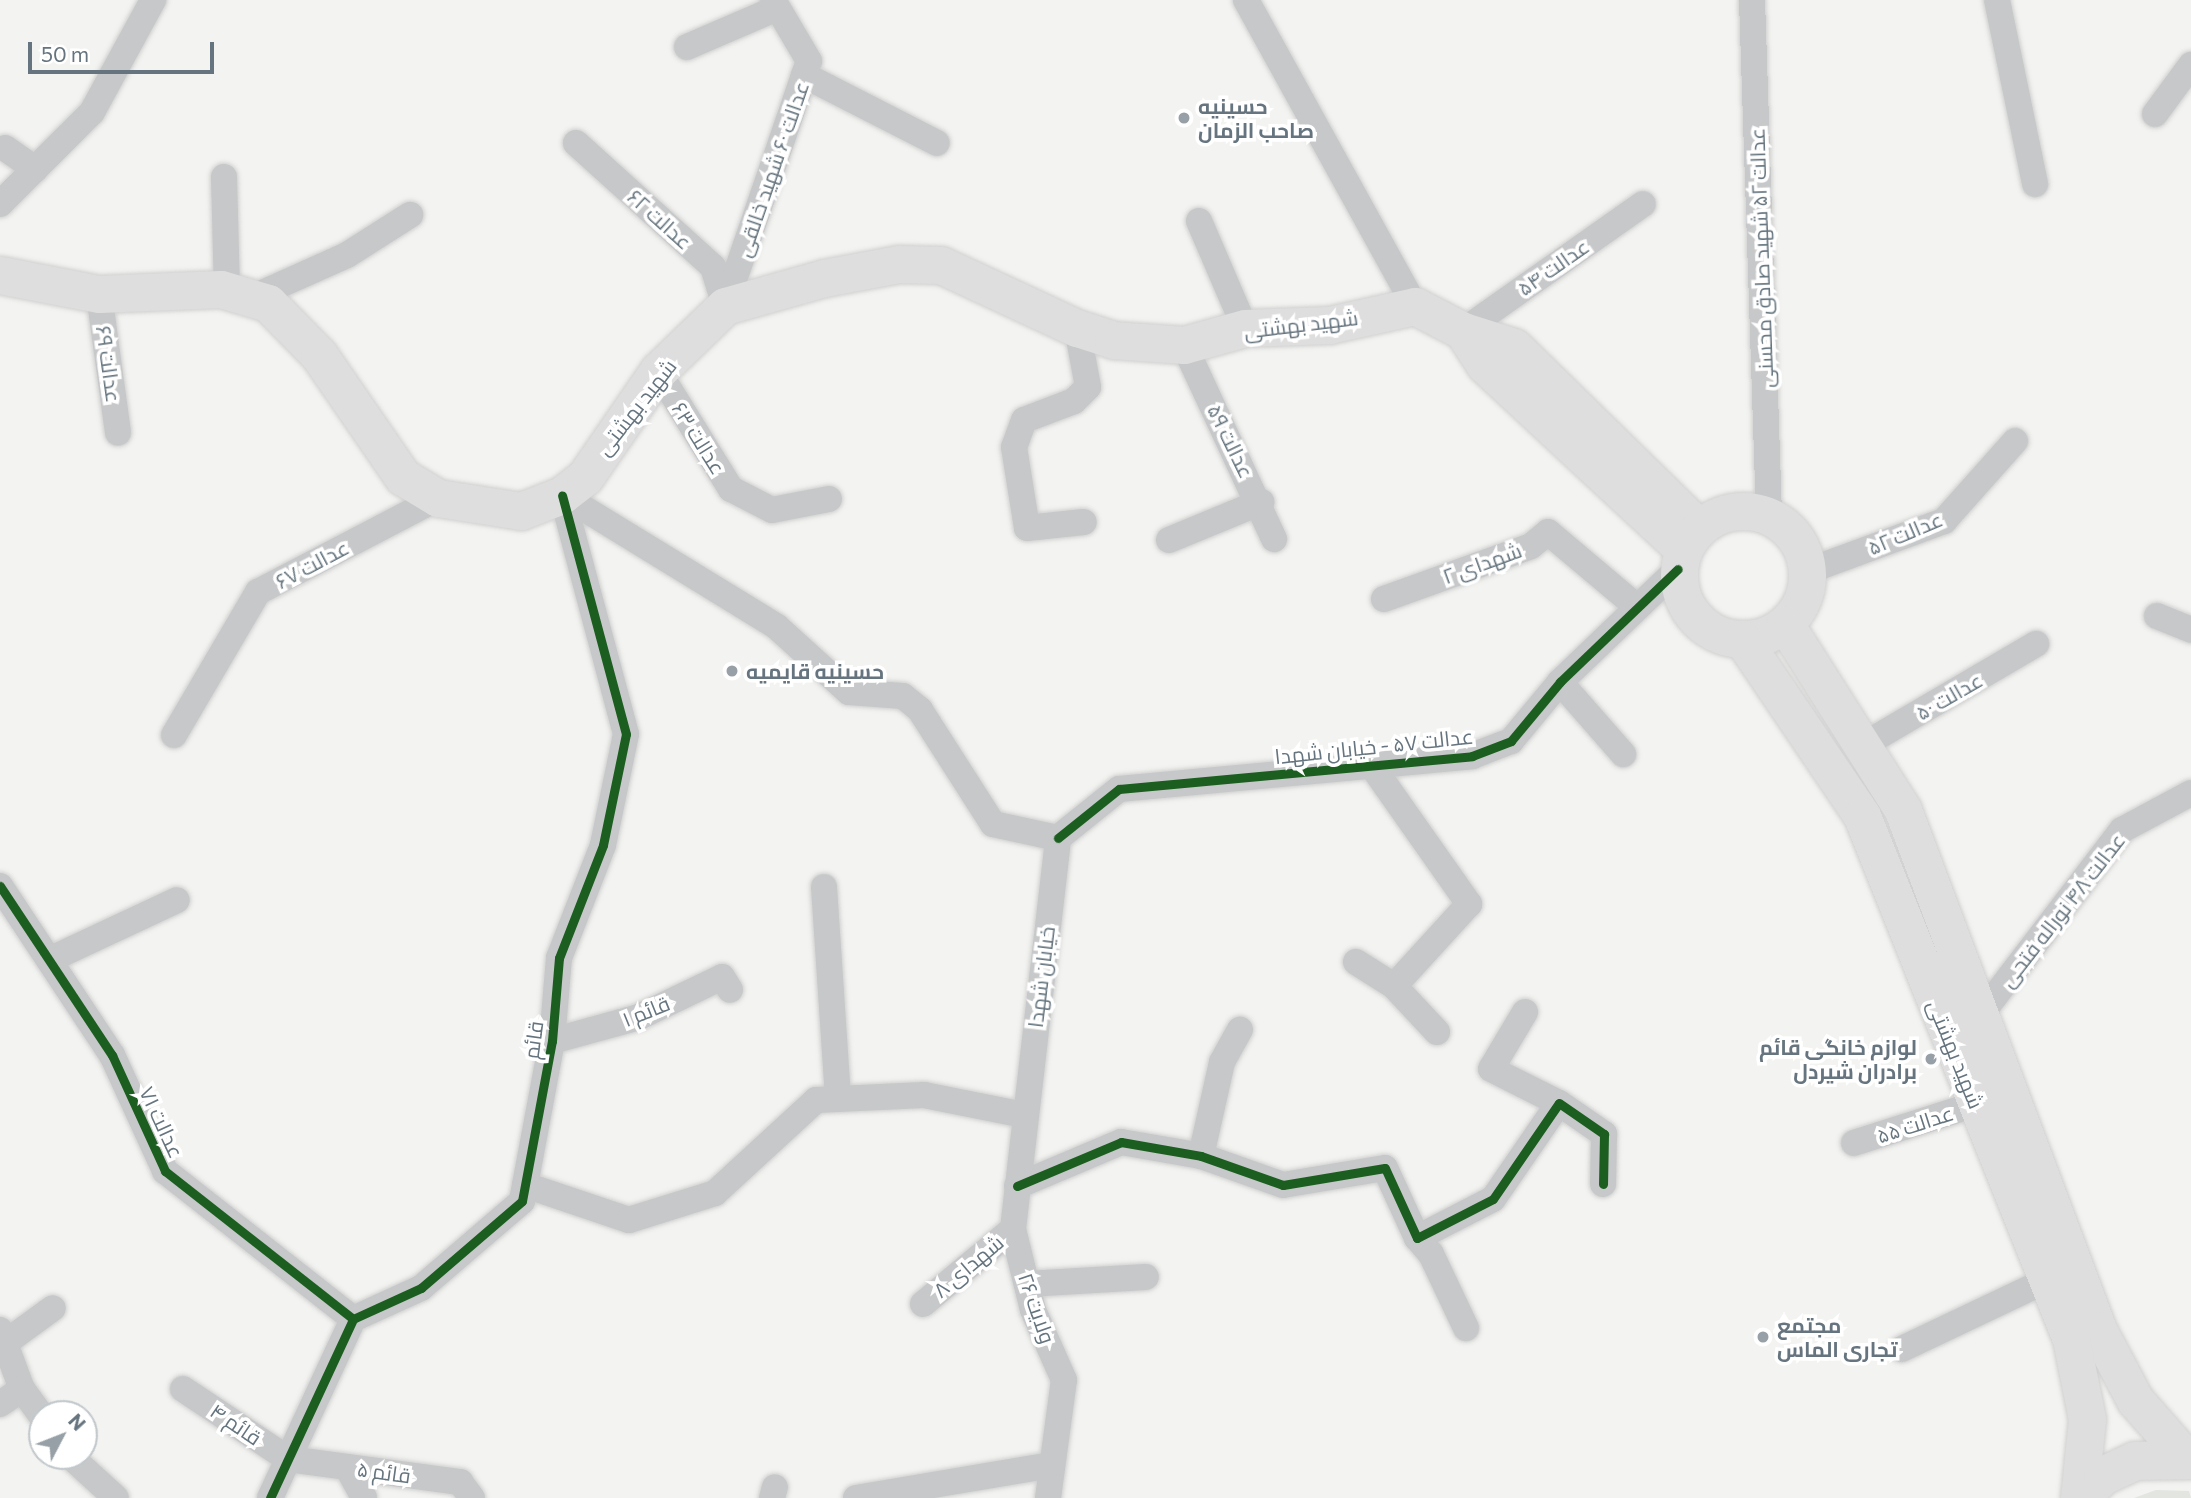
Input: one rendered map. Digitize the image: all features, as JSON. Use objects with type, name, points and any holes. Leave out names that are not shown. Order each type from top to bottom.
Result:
[{"type":"main road","name":"شهید بهشتی","points":[[239,294],[268,303],[319,355],[402,477],[438,498],[521,511],[562,495],[585,477],[658,371],[724,306],[824,278],[899,264],[941,265],[1077,328],[1113,340],[1184,345],[1245,328],[1329,325],[1415,306]]},
{"type":"main road","points":[[0,275],[99,294],[239,294]]},
{"type":"main road","points":[[1415,306],[1463,331],[1514,347],[1687,549]]},
{"type":"main road","points":[[1745,510],[1769,515],[1796,538],[1808,571],[1806,591],[1785,624],[1743,640],[1703,626],[1680,591],[1687,549],[1720,514],[1745,510]]},
{"type":"main road","name":"شهید بهشتی","points":[[1785,624],[1903,810],[2098,1330],[2135,1400],[2188,1459]]},
{"type":"main road","name":"شهید بهشتی","points":[[1743,640],[1862,816],[2071,1339],[2087,1419],[2080,1498]]},
{"type":"main road","points":[[2080,1498],[2103,1476],[2135,1461],[2188,1459]]},
{"type":"street","points":[[0,204],[92,112],[153,0]]},
{"type":"street","points":[[1246,0],[1415,306]]},
{"type":"street","name":"عدالت ۵۲ شهید صادق محسنی","points":[[1752,0],[1769,515]]},
{"type":"street","points":[[1997,0],[2035,184]]},
{"type":"street","points":[[687,47],[773,5]]},
{"type":"street","name":"عدالت ۶۰ شهید خالقی","points":[[724,306],[809,61],[773,5]]},
{"type":"street","points":[[2155,114],[2191,65]]},
{"type":"street","points":[[804,75],[937,143]]},
{"type":"street","name":"عدالت ۶۲","points":[[576,143],[713,267],[724,306]]},
{"type":"street","points":[[5,148],[35,169]]},
{"type":"street","points":[[224,177],[239,294],[347,255],[410,215]]},
{"type":"street","name":"عدالت ۵۴","points":[[1463,331],[1643,204]]},
{"type":"street","points":[[1199,221],[1245,328]]},
{"type":"street","name":"عدالت ۶۹","points":[[99,294],[118,433]]},
{"type":"street","points":[[1077,328],[1088,387],[1074,401],[1024,420],[1014,447],[1027,528],[1084,522]]},
{"type":"street","name":"عدالت ۵۹","points":[[1184,345],[1261,502],[1274,539]]},
{"type":"street","name":"عدالت ۶۳","points":[[658,371],[731,489],[772,510],[829,499]]},
{"type":"street","name":"عدالت ۵۲","points":[[1808,571],[1944,521],[2015,441]]},
{"type":"street","points":[[562,495],[777,627],[849,692],[903,696],[920,710],[993,824],[1058,838]]},
{"type":"street","name":"قائم","points":[[353,1319],[421,1287],[522,1200],[552,1041],[559,958],[603,845],[626,734],[562,495]]},
{"type":"street","name":"عدالت ۶۷","points":[[174,735],[258,592],[438,498]]},
{"type":"street","points":[[1170,540],[1261,502]]},
{"type":"street","name":"شهدای ۲","points":[[1384,599],[1531,546],[1548,532],[1636,606]]},
{"type":"street","name":"عدالت ۵۷ - خیابان شهدا","points":[[1058,838],[1119,789],[1472,756],[1511,741],[1560,682],[1636,606],[1687,549]]},
{"type":"street","points":[[2157,616],[2191,631]]},
{"type":"street","name":"عدالت ۵۰","points":[[1862,746],[2036,644]]},
{"type":"street","points":[[1560,682],[1623,754]]},
{"type":"street","points":[[1373,766],[1469,904],[1394,986]]},
{"type":"street","name":"عدالت ۴۸ نوراله فتحی","points":[[1979,1017],[2122,830],[2191,793]]},
{"type":"street","name":"خیابان شهدا","points":[[1024,1115],[1058,838]]},
{"type":"street","name":"عدالت ۷۱","points":[[0,886],[112,1055],[165,1171],[353,1319]]},
{"type":"street","points":[[824,887],[838,1099]]},
{"type":"street","points":[[49,960],[177,900]]},
{"type":"street","points":[[1356,962],[1394,986],[1437,1032]]},
{"type":"street","name":"قائم ۱","points":[[552,1041],[639,1017],[722,977],[730,990]]},
{"type":"street","points":[[1525,1012],[1491,1069],[1559,1103],[1604,1134],[1603,1184]]},
{"type":"street","points":[[1201,1156],[1222,1062],[1240,1030]]},
{"type":"street","points":[[525,1185],[629,1220],[715,1193],[816,1100],[924,1095],[1024,1115]]},
{"type":"street","points":[[1417,1238],[1493,1199],[1559,1103]]},
{"type":"street","name":"عدالت ۵۵","points":[[1854,1143],[1976,1104]]},
{"type":"street","name":"ولایت ۲۶","points":[[1024,1115],[1013,1229],[1027,1284],[1064,1380],[1048,1498]]},
{"type":"street","points":[[1017,1186],[1121,1142],[1201,1156],[1283,1185],[1385,1168],[1417,1238],[1431,1254],[1466,1328]]},
{"type":"street","name":"شهدای ۸","points":[[923,1304],[1013,1229]]},
{"type":"street","points":[[1027,1284],[1146,1277]]},
{"type":"street","points":[[1902,1349],[2047,1280]]},
{"type":"street","points":[[30,1400],[22,1389],[2,1336],[53,1308]]},
{"type":"street","points":[[270,1498],[353,1319]]},
{"type":"street","points":[[0,1404],[22,1389]]},
{"type":"street","name":"قائم ۴","points":[[183,1389],[288,1459]]},
{"type":"street","name":"قائم ۵","points":[[288,1459],[460,1482],[471,1498]]},
{"type":"street","points":[[856,1498],[1052,1465]]},
{"type":"street","points":[[347,1467],[364,1498]]},
{"type":"street","points":[[85,1470],[116,1498]]},
{"type":"shaded area","points":[[2156,1490],[2189,1491],[2191,1498],[2134,1498]]},
{"type":"cycle path","points":[[270,1498],[353,1319],[421,1288],[522,1201],[552,1041],[559,958],[603,845],[626,734],[562,495]]},
{"type":"cycle path","points":[[1058,838],[1119,789],[1472,756],[1511,741],[1560,682],[1678,569]]},
{"type":"cycle path","points":[[0,886],[112,1055],[165,1171],[353,1319]]},
{"type":"cycle path","points":[[1017,1186],[1121,1142],[1201,1156],[1283,1185],[1385,1168],[1417,1238],[1493,1199],[1559,1103],[1604,1134],[1603,1184]]},
{"type":"place","name":"حسینیه صاحب الزمان","points":[[1184,118]]},
{"type":"place","name":"حسینیه قایمیه","points":[[732,671]]},
{"type":"place","name":"لوازم خانگی قائم برادران شیردل","points":[[1931,1059]]},
{"type":"place","name":"مجتمع تجاری الماس","points":[[1763,1337]]}]
